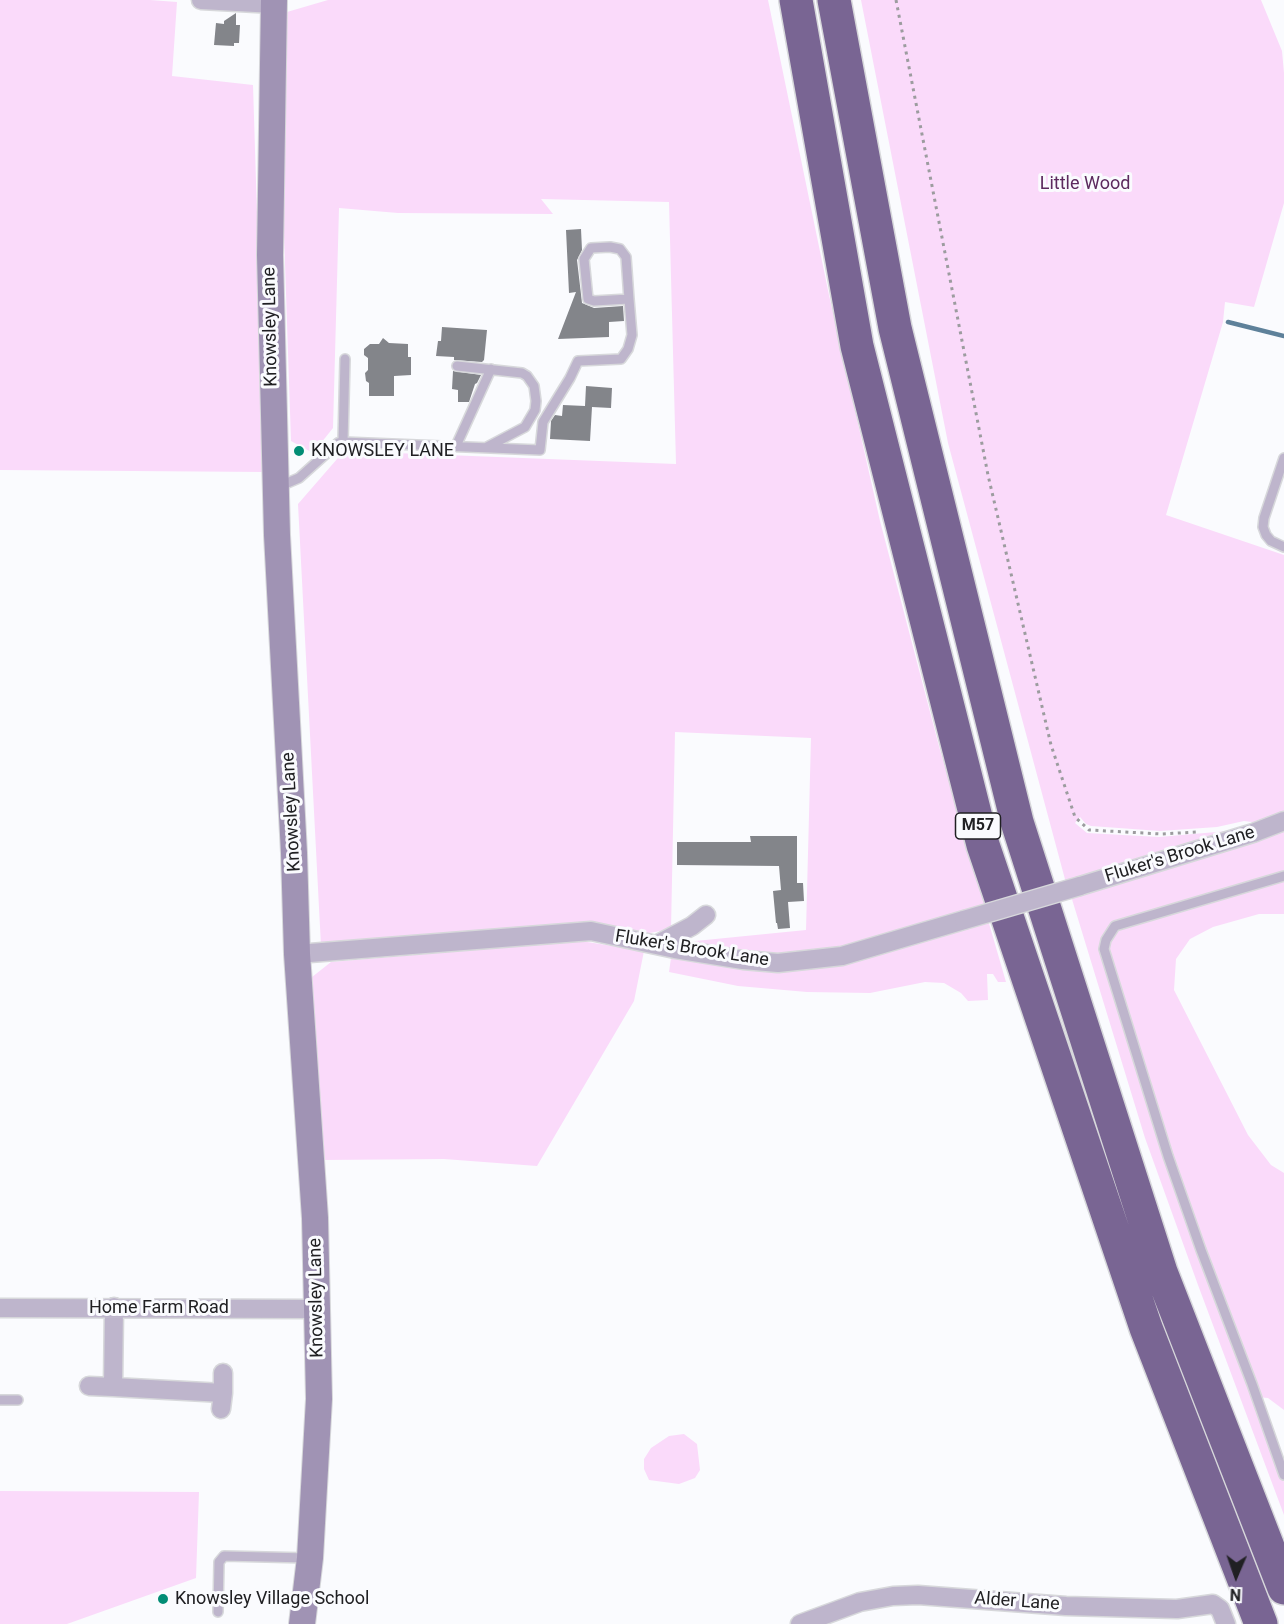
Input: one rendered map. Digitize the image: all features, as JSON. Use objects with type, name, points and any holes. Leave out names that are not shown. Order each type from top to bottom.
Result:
[{"type":"highway","name":"M57","points":[[796,0],[857,346],[983,845],[1146,1328],[1260,1624]]},
{"type":"highway","name":"M57","points":[[834,0],[895,328],[1017,822],[1161,1272],[1284,1588]]},
{"type":"main road","name":"Knowsley Lane","points":[[274,2],[270,255],[276,488],[297,954],[315,1218],[318,1309],[319,1400],[310,1558],[302,1624]]},
{"type":"street","points":[[201,0],[274,2]]},
{"type":"street","name":"Fluker's Brook Lane","points":[[297,954],[591,931],[743,960],[778,963],[842,956],[1080,886],[1253,833],[1284,821]]},
{"type":"street","points":[[656,945],[692,926],[706,915]]},
{"type":"street","points":[[113,1387],[114,1307]]},
{"type":"street","name":"Home Farm Road","points":[[0,1308],[318,1309]]},
{"type":"street","points":[[89,1386],[222,1401],[223,1372]]},
{"type":"street","name":"Alder Lane","points":[[800,1624],[860,1602],[893,1596],[918,1595],[1088,1606],[1177,1609],[1213,1604],[1220,1609],[1226,1624]]},
{"type":"lane","points":[[276,488],[299,478],[343,441],[540,450],[543,422],[570,378],[578,360],[621,359],[628,349],[632,335],[626,257],[620,249],[591,248],[584,259],[588,299],[594,301],[629,299]]},
{"type":"lane","points":[[343,441],[345,359]]},
{"type":"lane","points":[[456,366],[491,369],[527,376],[534,386],[535,410],[525,427],[484,448]]},
{"type":"lane","points":[[456,447],[491,369]]},
{"type":"lane","points":[[1284,458],[1263,527],[1271,541],[1284,547]]},
{"type":"lane","points":[[1284,876],[1115,927],[1106,940],[1104,949],[1168,1156],[1284,1474]]},
{"type":"lane","points":[[0,1400],[18,1400]]},
{"type":"lane","points":[[218,1612],[219,1562],[224,1556],[310,1558]]},
{"type":"path","points":[[896,0],[988,475],[1051,745],[1075,817],[1089,830],[1161,834],[1206,831]]},
{"type":"green space","points":[[0,0],[177,2],[172,76],[253,85],[265,472],[0,470]]},
{"type":"green space","points":[[328,0],[768,0],[829,295],[880,521],[940,750],[985,904],[838,949],[766,957],[675,943],[806,930],[811,738],[675,732],[671,929],[644,934],[321,946],[298,504],[344,451],[676,464],[669,202],[541,199],[553,214],[398,213],[339,208],[333,428],[313,453],[291,441],[283,204],[284,17],[287,12]]},
{"type":"green space","name":"Little Wood","points":[[861,0],[1261,0],[1282,51],[1284,203],[1254,307],[1225,302],[1223,322],[1166,515],[1284,555],[1284,813],[1257,826],[1252,822],[1244,821],[1217,827],[1160,831],[1091,826],[1080,817],[1075,823],[1087,833],[1159,837],[1239,830],[1066,883],[948,443]]},
{"type":"green space","points":[[1280,830],[1284,831],[1284,870],[1272,876],[1112,924],[1101,940],[1100,949],[1107,947],[1119,927],[1284,880],[1284,914],[1259,914],[1213,927],[1190,939],[1176,959],[1174,990],[1248,1135],[1271,1165],[1284,1173],[1284,1410],[1268,1398],[1257,1397],[1284,1482],[1284,1515],[1145,1138],[1071,896]]},
{"type":"green space","points":[[988,920],[1006,982],[998,982],[993,974],[987,974],[988,1000],[968,1001],[961,993],[944,983],[925,982],[870,993],[807,992],[738,986],[669,972],[671,958],[677,956],[739,966]]},
{"type":"green space","points":[[581,941],[644,951],[634,1001],[537,1166],[444,1159],[322,1160],[307,981],[331,962]]},
{"type":"green space","points":[[684,1434],[697,1444],[700,1470],[695,1478],[679,1484],[649,1480],[644,1469],[644,1459],[651,1448],[669,1436]]},
{"type":"green space","points":[[0,1491],[199,1492],[196,1578],[67,1624],[0,1624]]},
{"type":"building","points":[[236,13],[236,25],[240,25],[239,43],[234,43],[234,46],[214,45],[216,23],[224,24],[224,21]]},
{"type":"building","points":[[581,229],[582,250],[577,260],[582,303],[594,308],[623,306],[624,321],[609,322],[609,337],[558,339],[576,292],[569,293],[566,230]]},
{"type":"building","points":[[442,327],[487,330],[484,360],[482,362],[454,360],[454,357],[436,356],[438,341],[441,341]]},
{"type":"building","points":[[383,338],[389,343],[408,344],[411,375],[394,376],[394,396],[369,396],[369,383],[366,381],[365,373],[368,370],[368,358],[364,355],[364,349],[370,344],[379,344]]},
{"type":"building","points":[[453,371],[481,375],[475,384],[469,402],[458,402],[458,390],[452,389]]},
{"type":"building","points":[[586,386],[612,388],[611,408],[592,407],[590,441],[550,439],[551,421],[555,415],[562,416],[563,405],[585,406]]},
{"type":"building","points":[[750,836],[797,836],[797,883],[803,883],[804,901],[788,902],[790,928],[778,929],[776,923],[773,891],[781,890],[779,866],[677,865],[677,842],[751,842]]},
{"type":"waterway","points":[[1228,322],[1284,336]]},
{"type":"place","name":"KNOWSLEY LANE","points":[[299,451]]},
{"type":"place","name":"Knowsley Village School","points":[[163,1599]]}]
